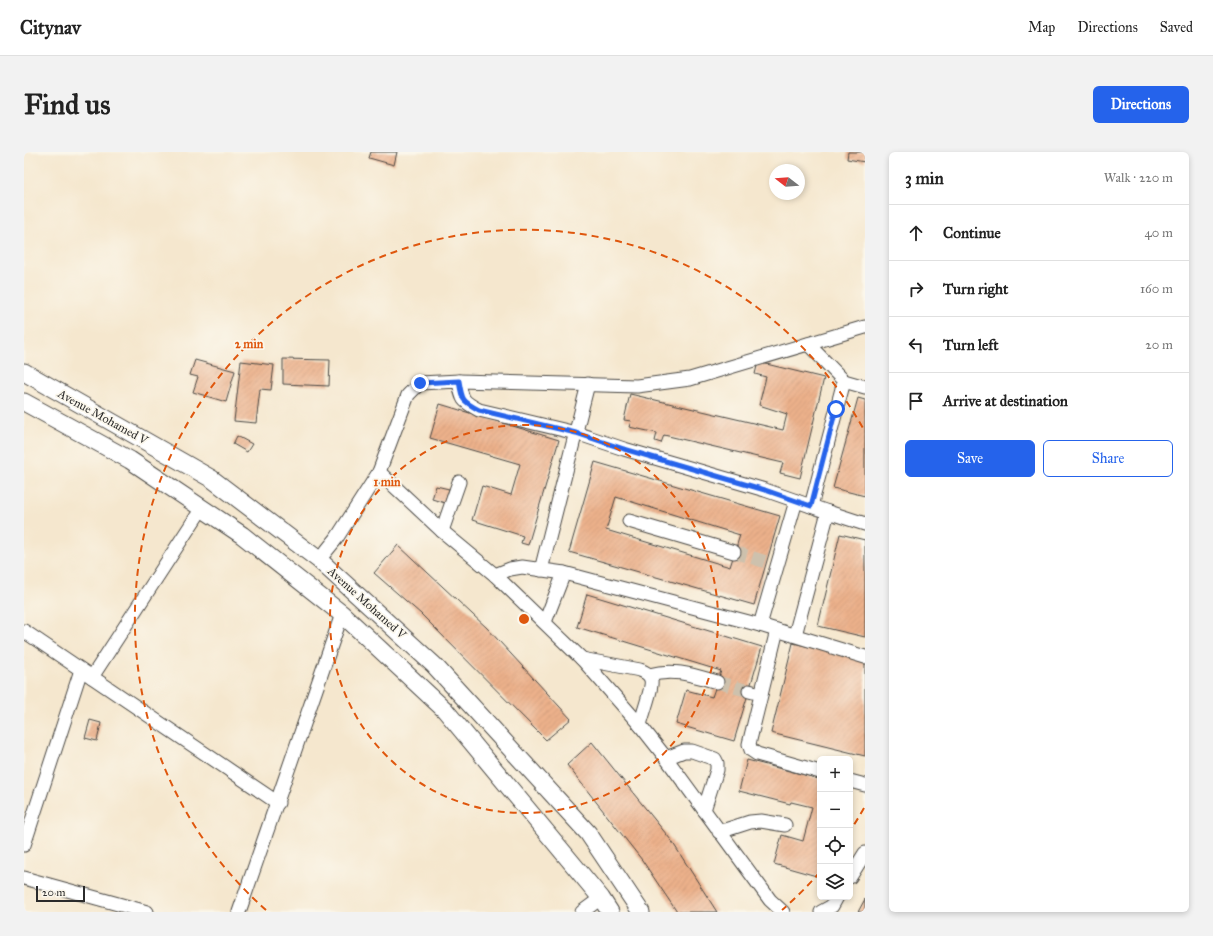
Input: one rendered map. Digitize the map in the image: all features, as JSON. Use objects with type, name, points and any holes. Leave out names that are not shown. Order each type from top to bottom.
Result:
[{"type":"street","points":[[319,560],[336,539],[379,472],[408,395],[420,383],[459,381],[637,386],[690,378],[865,327]]},
{"type":"street","points":[[808,344],[844,382],[865,387]]},
{"type":"street","name":"Avenue Mohamed V","points":[[24,372],[212,479],[319,560],[434,665],[583,827],[641,912]]},
{"type":"street","points":[[459,381],[461,398],[479,410],[576,433],[624,449],[765,490],[865,524]]},
{"type":"street","points":[[811,506],[844,382]]},
{"type":"street","points":[[541,570],[588,384]]},
{"type":"street","name":"Avenue Mohamed V","points":[[24,402],[130,460],[242,534],[342,614],[445,710],[605,905]]},
{"type":"street","points":[[379,472],[442,531],[495,575],[582,660],[640,725],[770,900],[783,912]]},
{"type":"street","points":[[442,531],[459,482]]},
{"type":"street","points":[[760,625],[772,563],[796,501]]},
{"type":"street","points":[[92,677],[202,508]]},
{"type":"street","points":[[795,635],[828,512]]},
{"type":"street","points":[[629,521],[734,552]]},
{"type":"street","points":[[495,575],[510,569],[522,567],[564,574],[760,625],[865,657]]},
{"type":"street","points":[[544,622],[564,574]]},
{"type":"street","points":[[239,912],[278,803],[342,614]]},
{"type":"street","points":[[777,630],[755,692],[749,744],[751,750],[756,754],[817,771]]},
{"type":"street","points":[[24,631],[278,803]]},
{"type":"street","points":[[582,660],[640,670],[649,676],[652,685],[640,725]]},
{"type":"street","points":[[24,846],[81,670]]},
{"type":"street","points":[[649,676],[663,672],[677,672],[717,682]]},
{"type":"street","points":[[666,758],[684,751],[692,751],[715,759],[717,763],[717,770],[704,810]]},
{"type":"street","points":[[853,782],[865,785]]},
{"type":"street","points":[[719,832],[750,822],[761,821],[784,826]]},
{"type":"street","points":[[853,872],[865,852]]},
{"type":"street","points":[[24,878],[147,912]]},
{"type":"street","points":[[821,912],[832,906],[835,900]]},
{"type":"street","points":[[582,912],[605,905]]},
{"type":"building","points":[[371,152],[397,152],[394,165],[369,158]]},
{"type":"building","points":[[848,152],[865,152],[865,162],[847,159]]},
{"type":"building","points":[[283,359],[330,360],[329,386],[283,384]]},
{"type":"building","points":[[195,360],[235,371],[226,402],[193,392],[198,377],[190,375]]},
{"type":"building","points":[[241,361],[274,365],[271,390],[260,389],[256,423],[234,421]]},
{"type":"building","points":[[758,362],[824,378],[800,478],[780,473],[783,463],[664,435],[661,443],[655,441],[657,433],[629,427],[631,421],[624,420],[630,394],[783,430],[787,414],[759,405],[766,377],[755,374]]},
{"type":"building","points":[[858,398],[865,400],[865,496],[833,488]]},
{"type":"building","points":[[440,404],[559,440],[528,545],[521,543],[523,536],[472,520],[482,486],[511,495],[520,464],[430,438]]},
{"type":"building","points":[[237,436],[252,444],[247,452],[233,444]]},
{"type":"building","points":[[595,462],[780,516],[754,605],[569,552]],"holes":[[[616,497],[740,535],[730,567],[606,530]]]},
{"type":"building","points":[[436,486],[449,489],[445,503],[432,499]]},
{"type":"building","points":[[840,534],[865,540],[865,637],[818,626]]},
{"type":"building","points":[[398,545],[487,628],[571,719],[546,740],[421,614],[374,573]]},
{"type":"building","points":[[587,594],[762,647],[734,741],[676,724],[686,690],[712,697],[721,671],[577,627]]},
{"type":"building","points":[[793,643],[865,660],[865,756],[771,733]]},
{"type":"building","points":[[90,720],[101,723],[97,741],[85,738]]},
{"type":"building","points":[[592,742],[671,840],[717,912],[677,912],[642,860],[567,765]]},
{"type":"building","points":[[747,760],[817,778],[817,876],[774,864],[782,835],[803,841],[812,807],[791,802],[790,804],[739,791]]},
{"type":"building","points":[[865,899],[865,912],[858,912]]},
{"type":"tunnel","points":[[734,552],[766,562]]},
{"type":"tunnel","points":[[717,682],[749,691]]},
{"type":"route","points":[[420,383],[459,381],[461,398],[479,410],[576,433],[624,449],[765,490],[811,506],[836,409]]}]
